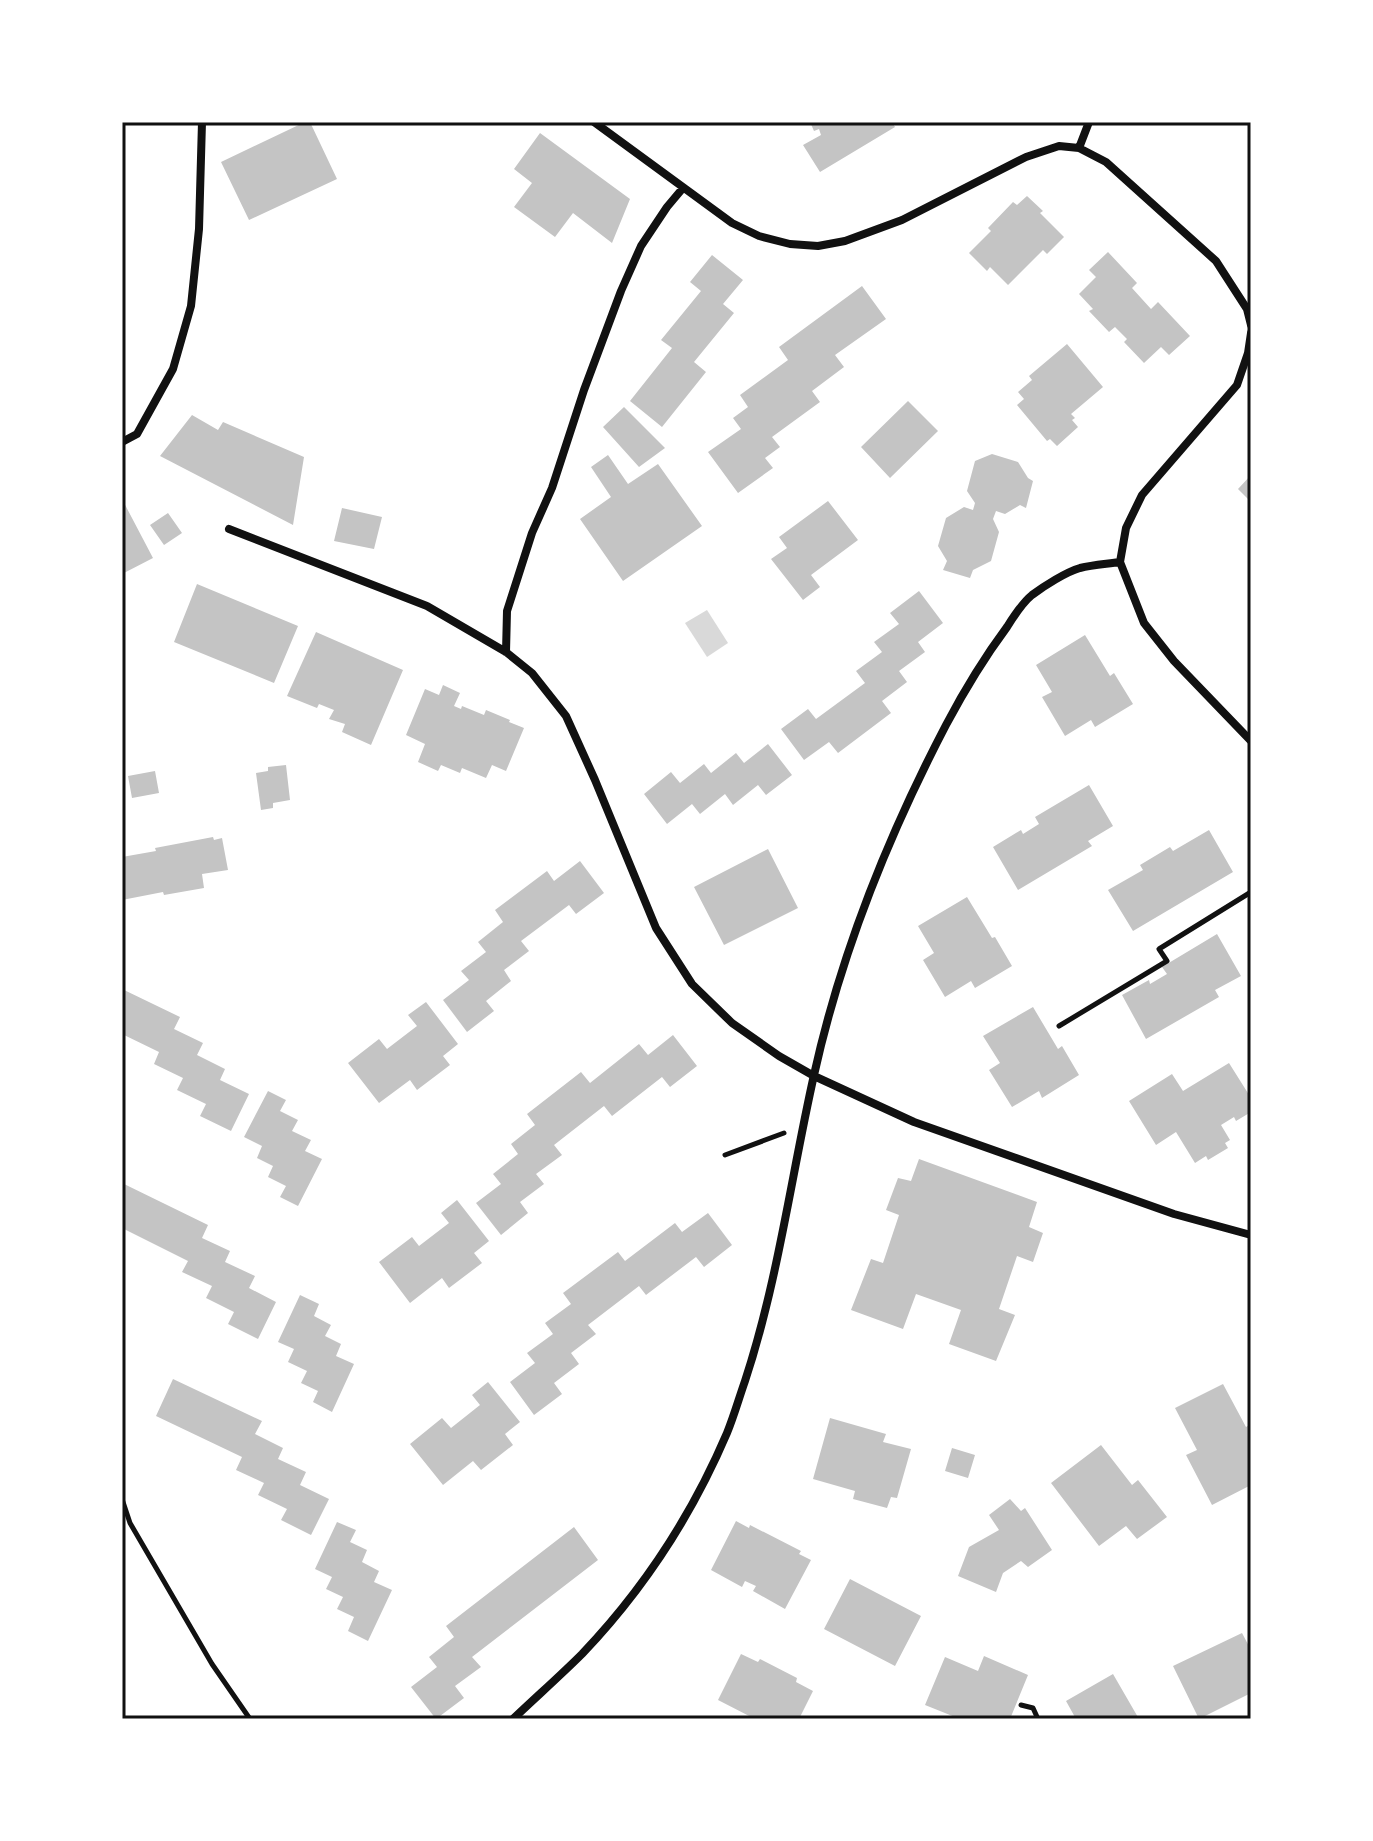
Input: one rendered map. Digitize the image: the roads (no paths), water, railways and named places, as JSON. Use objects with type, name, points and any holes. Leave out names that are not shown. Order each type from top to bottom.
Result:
[{"type":"street","points":[[122,442],[137,434],[173,369],[191,306],[199,229],[202,122]]},
{"type":"street","points":[[594,122],[732,223],[759,236],[790,244],[818,246],[845,241],[902,220],[1026,157],[1059,146],[1079,148],[1106,162],[1216,261],[1247,309],[1251,325]]},
{"type":"street","points":[[1079,148],[1089,122]]},
{"type":"street","points":[[506,652],[507,611],[532,533],[552,488],[621,291],[641,246],[683,188]]},
{"type":"street","points":[[1251,333],[1237,385],[1142,495],[1126,528],[1120,562],[1144,623],[1174,661],[1251,741]]},
{"type":"street","points":[[229,529],[427,606],[506,652],[532,673],[566,716],[656,928],[692,984],[732,1023],[779,1056],[814,1076],[928,1127],[1174,1214],[1251,1235]]},
{"type":"street","points":[[513,1719],[610,1623],[656,1564],[701,1490],[729,1430],[766,1312],[814,1076],[832,1004],[889,841],[929,758],[994,644],[1031,596],[1079,569],[1120,562]]}]
